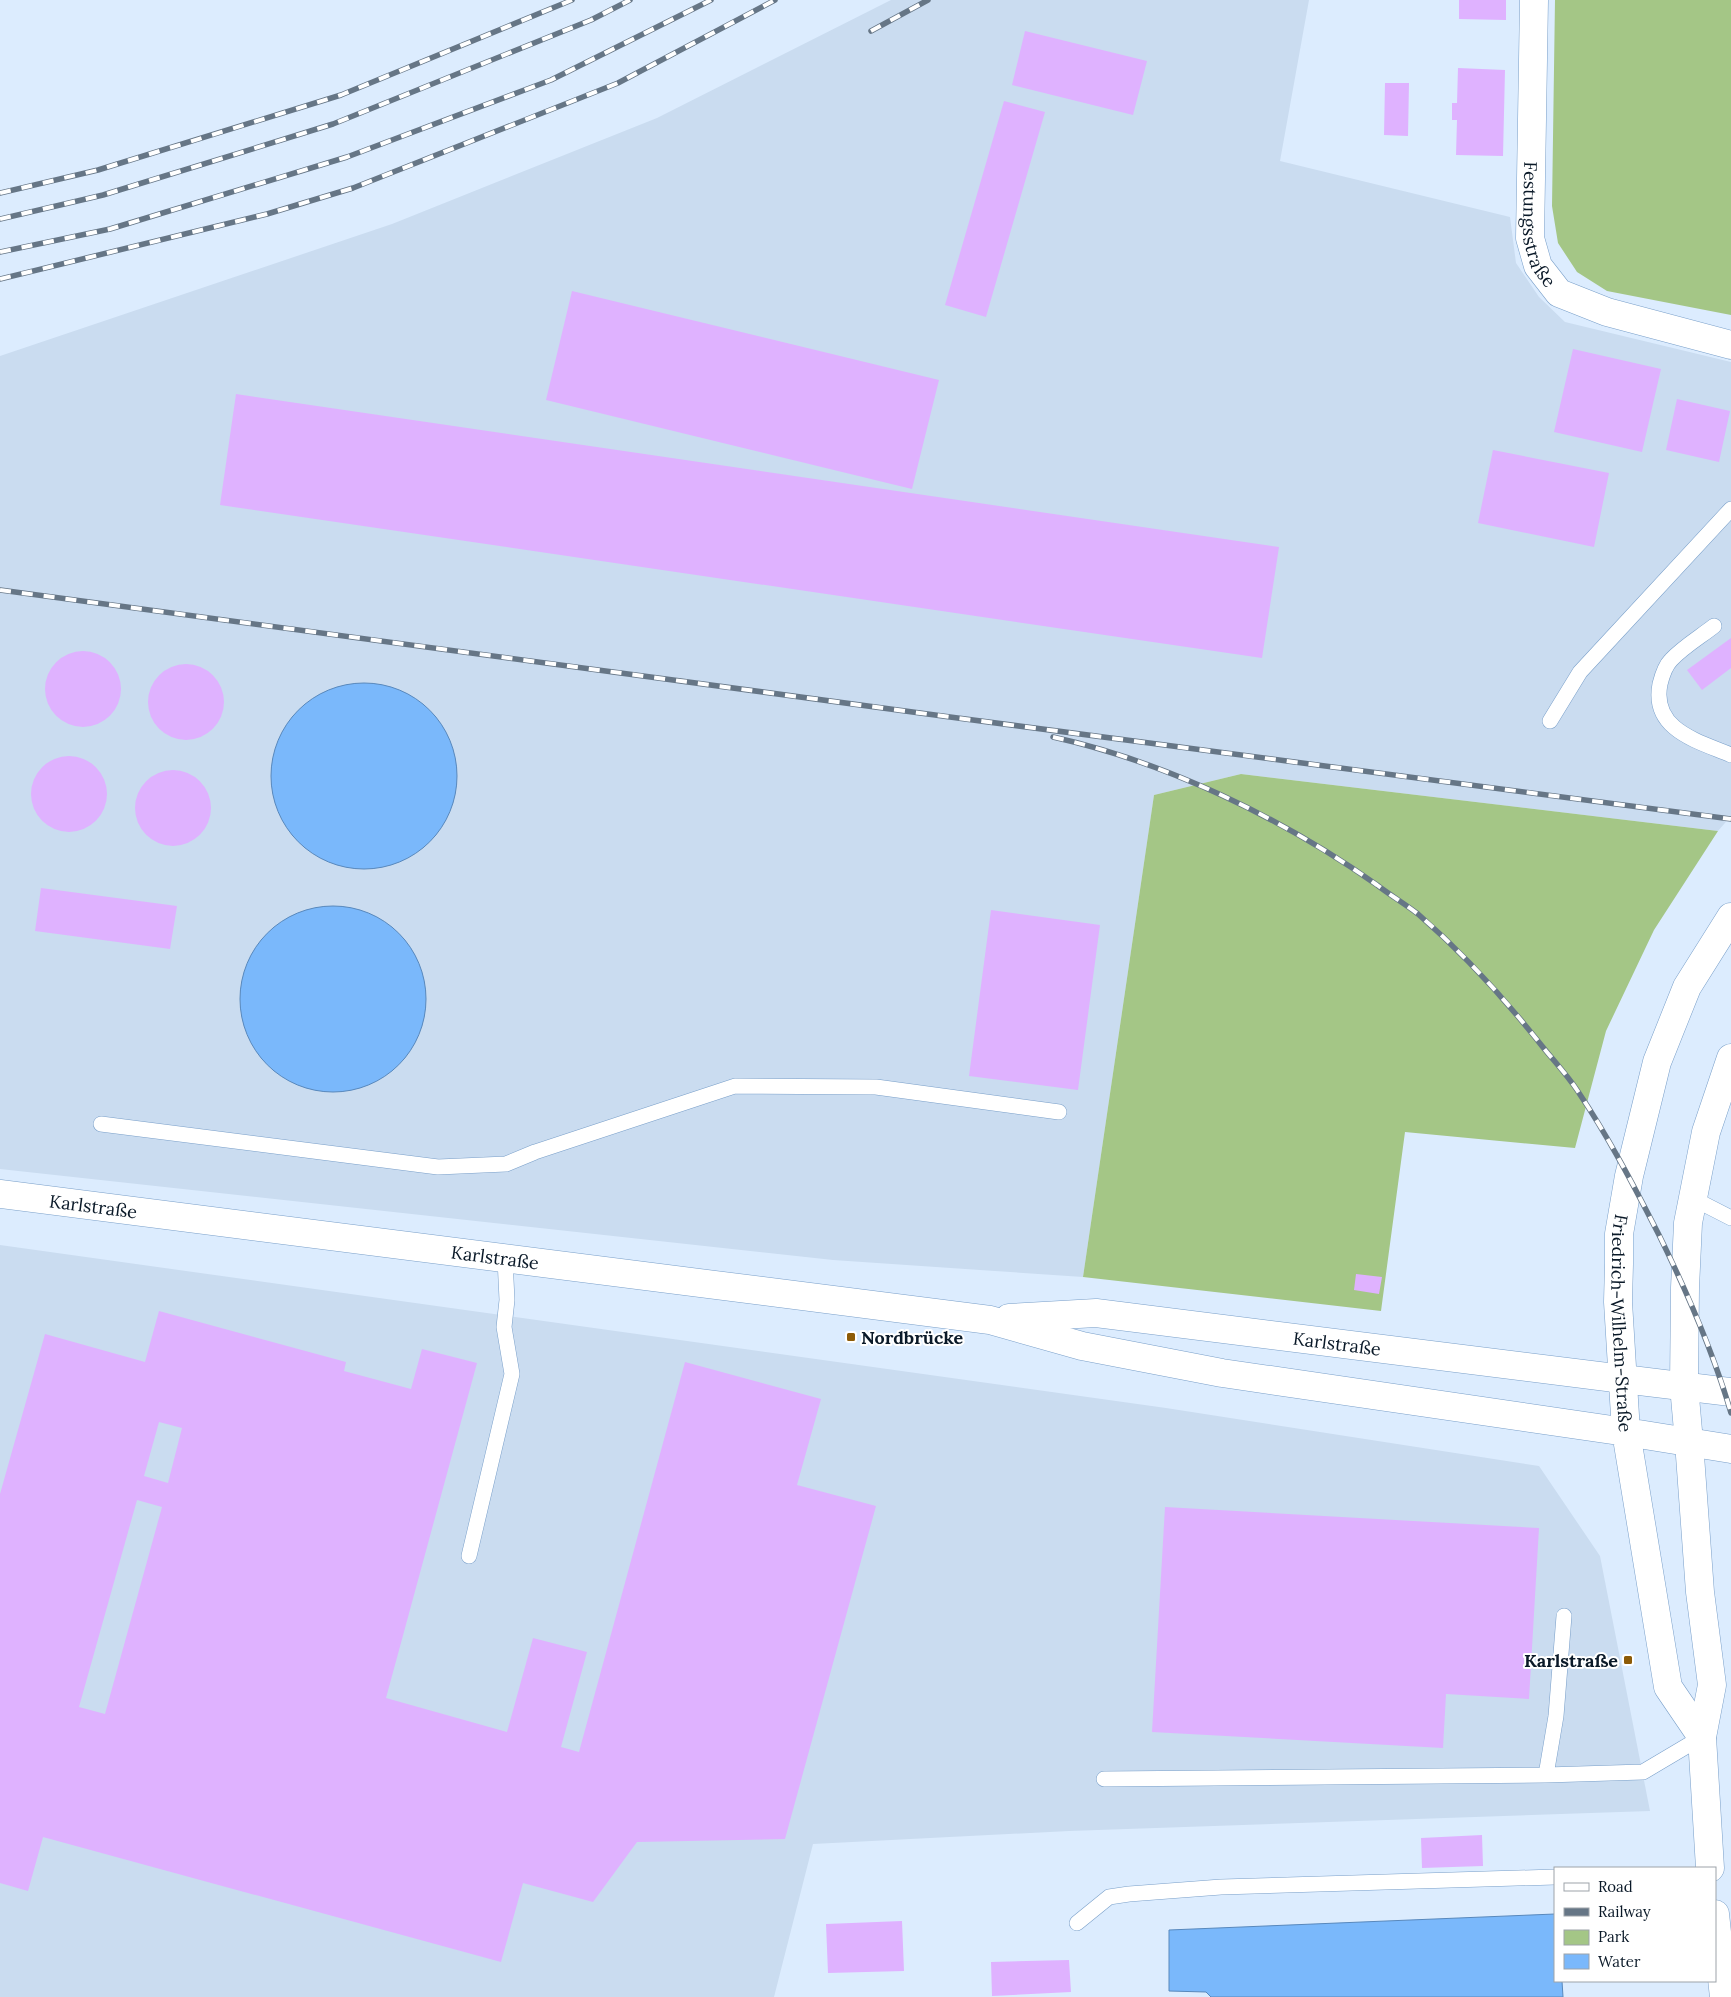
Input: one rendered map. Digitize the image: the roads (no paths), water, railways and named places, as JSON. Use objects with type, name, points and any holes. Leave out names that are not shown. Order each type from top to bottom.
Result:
[{"type":"street","name":"Festungsstraße","points":[[1534,0],[1530,238],[1538,266],[1559,293],[1583,303],[1606,312],[1731,345]]},
{"type":"street","name":"Friedrich-Wilhelm-Straße","points":[[1702,1737],[1668,1687],[1626,1432],[1618,1302],[1619,1234],[1629,1176],[1660,1053],[1687,987],[1731,917]]},
{"type":"street","points":[[1710,1867],[1702,1737],[1712,1685],[1700,1592],[1684,1386],[1685,1282],[1688,1223],[1692,1198],[1706,1132],[1731,1058]]},
{"type":"street","name":"Karlstraße","points":[[0,1194],[990,1320],[1082,1346],[1222,1372],[1731,1448]]},
{"type":"street","name":"Karlstraße","points":[[990,1320],[1096,1313],[1731,1392]]},
{"type":"street","points":[[1716,1924],[1723,1992]]},
{"type":"lane","points":[[1550,721],[1580,672],[1731,509]]},
{"type":"lane","points":[[1714,626],[1670,660],[1662,674],[1659,692],[1661,709],[1668,722],[1679,733],[1731,756]]},
{"type":"lane","points":[[101,1124],[438,1167],[506,1164],[535,1152],[735,1086],[876,1086],[1059,1112]]},
{"type":"lane","points":[[1692,1198],[1731,1218]]},
{"type":"lane","points":[[469,1556],[512,1374],[504,1327],[507,1300],[505,1259]]},
{"type":"lane","points":[[1546,1775],[1556,1716],[1564,1616]]},
{"type":"lane","points":[[1104,1779],[1546,1775],[1643,1772],[1702,1737]]},
{"type":"lane","points":[[1077,1923],[1109,1897],[1129,1894],[1220,1886],[1554,1877]]},
{"type":"water","points":[[364,683],[382,685],[399,690],[416,699],[430,710],[441,724],[450,741],[455,758],[457,776],[455,794],[450,811],[441,828],[430,842],[416,853],[399,862],[382,867],[364,869],[346,867],[329,862],[312,853],[298,842],[287,828],[278,811],[273,794],[271,776],[273,758],[278,741],[287,724],[298,710],[312,699],[329,690],[346,685]]},
{"type":"water","points":[[333,906],[351,908],[368,913],[377,917],[399,933],[415,955],[419,964],[424,981],[426,999],[424,1017],[419,1034],[415,1043],[399,1065],[377,1081],[368,1085],[351,1090],[333,1092],[315,1090],[298,1085],[289,1081],[267,1065],[251,1043],[247,1034],[242,1017],[240,999],[242,981],[247,964],[251,955],[267,933],[289,917],[298,913],[315,908]]},
{"type":"water","points":[[1554,1914],[1554,1982],[1562,1982],[1563,1997],[1211,1997],[1206,1992],[1169,1991],[1169,1930]]},
{"type":"railway","points":[[0,193],[98,170],[341,95],[572,0]]},
{"type":"railway","points":[[0,219],[103,195],[333,124],[591,20],[630,0]]},
{"type":"railway","points":[[0,252],[110,229],[347,157],[551,80],[711,0]]},
{"type":"railway","points":[[0,279],[267,214],[353,188],[618,83],[775,0]]},
{"type":"railway","points":[[871,31],[928,0]]},
{"type":"railway","points":[[0,590],[1731,819]]},
{"type":"railway","points":[[1053,737],[1138,761],[1222,795],[1263,815],[1340,860],[1418,914],[1468,961],[1513,1011],[1569,1079],[1610,1143],[1680,1278],[1708,1344],[1731,1413]]},
{"type":"place","name":"Nordbrücke","points":[[851,1337]]},
{"type":"place","name":"Karlstraße","points":[[1628,1660]]}]
